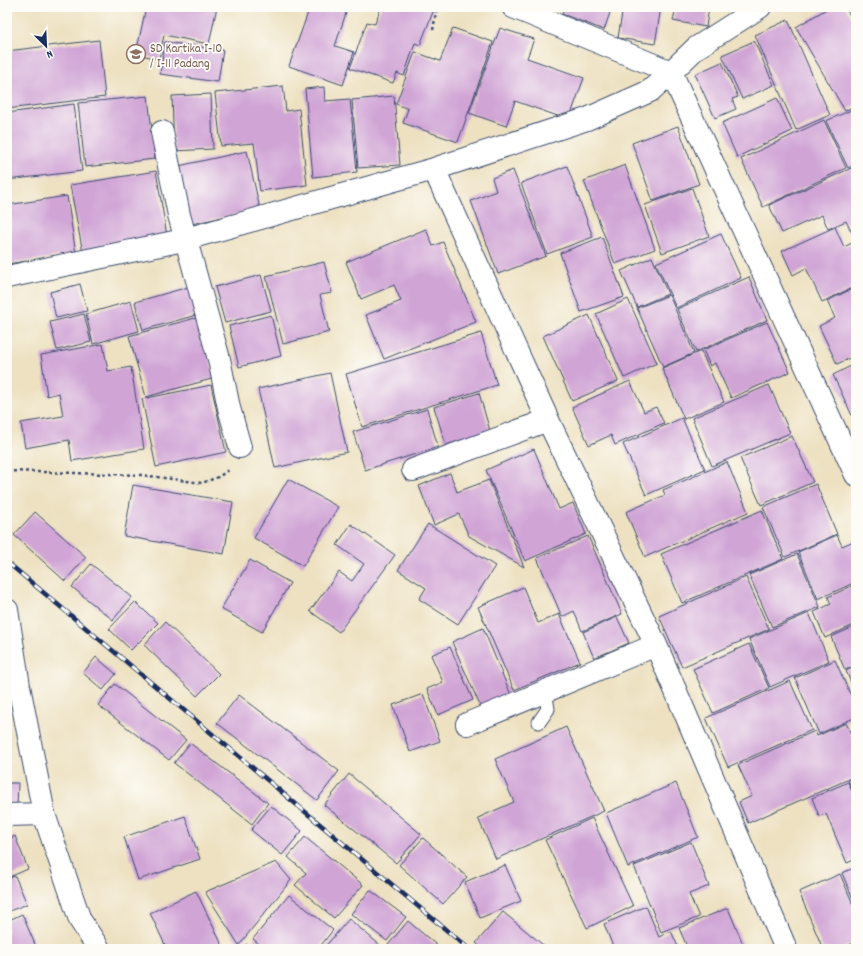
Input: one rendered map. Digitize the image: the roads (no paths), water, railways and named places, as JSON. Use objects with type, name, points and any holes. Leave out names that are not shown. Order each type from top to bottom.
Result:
[{"type":"street","points":[[513,7],[671,72],[856,475]]},
{"type":"street","points":[[7,277],[185,239],[434,170],[587,119],[650,91],[696,48],[760,7]]},
{"type":"street","points":[[162,132],[179,215],[219,359],[229,408],[240,447]]},
{"type":"street","points":[[434,170],[548,420],[656,645],[786,949]]},
{"type":"street","points":[[413,470],[548,420]]},
{"type":"street","points":[[7,610],[19,686],[44,814],[80,920],[99,949]]},
{"type":"street","points":[[467,724],[656,645]]},
{"type":"street","points":[[7,815],[44,814]]},
{"type":"lane","points":[[539,722],[548,709],[545,691]]},
{"type":"railway","points":[[7,562],[469,949]]},
{"type":"place","name":"SD Kartika I-10 / I-11 Padang","points":[[136,54]]}]
